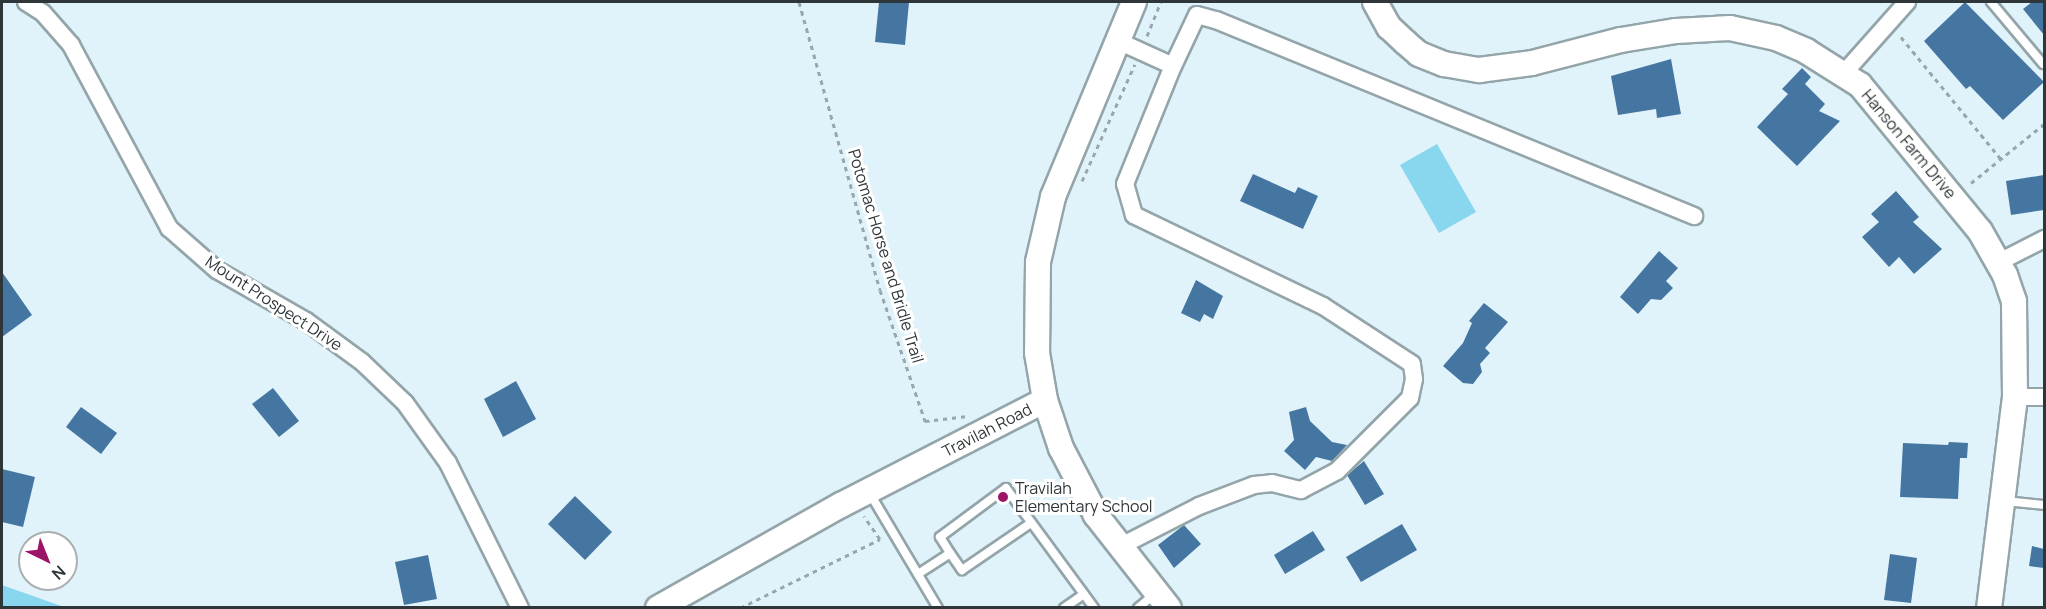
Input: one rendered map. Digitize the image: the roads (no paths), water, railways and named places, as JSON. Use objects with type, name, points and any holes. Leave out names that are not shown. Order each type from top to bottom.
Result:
[{"type":"street","name":"Mount Prospect Drive","points":[[26,2],[43,13],[71,45],[169,228],[217,270],[306,321],[362,362],[405,403],[448,463],[520,608]]},
{"type":"street","name":"Travilah Road","points":[[658,608],[872,499],[1044,400],[1036,341],[1038,262],[1053,197],[1134,2]]},
{"type":"street","name":"Hanson Farm Drive","points":[[1375,2],[1389,27],[1419,54],[1444,64],[1468,68],[1532,63],[1676,31],[1730,28],[1776,38],[1844,73],[1883,109],[1980,231],[1999,262],[2014,301],[2015,397],[2004,501],[1989,608]]},
{"type":"street","points":[[1844,73],[1906,2]]},
{"type":"street","points":[[1119,547],[1199,506],[1254,485],[1272,483],[1301,490],[1337,471],[1410,398],[1414,379],[1412,364],[1323,306],[1134,214],[1125,184],[1173,66],[1197,15],[1216,20],[1694,216]]},
{"type":"street","points":[[1118,41],[1173,66]]},
{"type":"street","points":[[1999,262],[2044,239]]},
{"type":"street","points":[[2015,397],[2044,397]]},
{"type":"street","points":[[1044,400],[1061,448],[1096,515],[1162,600]]},
{"type":"lane","points":[[1991,2],[2043,64]]},
{"type":"lane","points":[[1031,522],[962,570],[940,537],[1006,489],[1031,522],[1094,608]]},
{"type":"lane","points":[[872,499],[938,608]]},
{"type":"lane","points":[[2004,501],[2044,505]]},
{"type":"lane","points":[[918,574],[950,552]]},
{"type":"lane","points":[[1065,608],[1084,594]]},
{"type":"lane","points":[[1138,608],[1162,600]]},
{"type":"place","name":"Travilah Elementary School","points":[[1003,497]]}]
